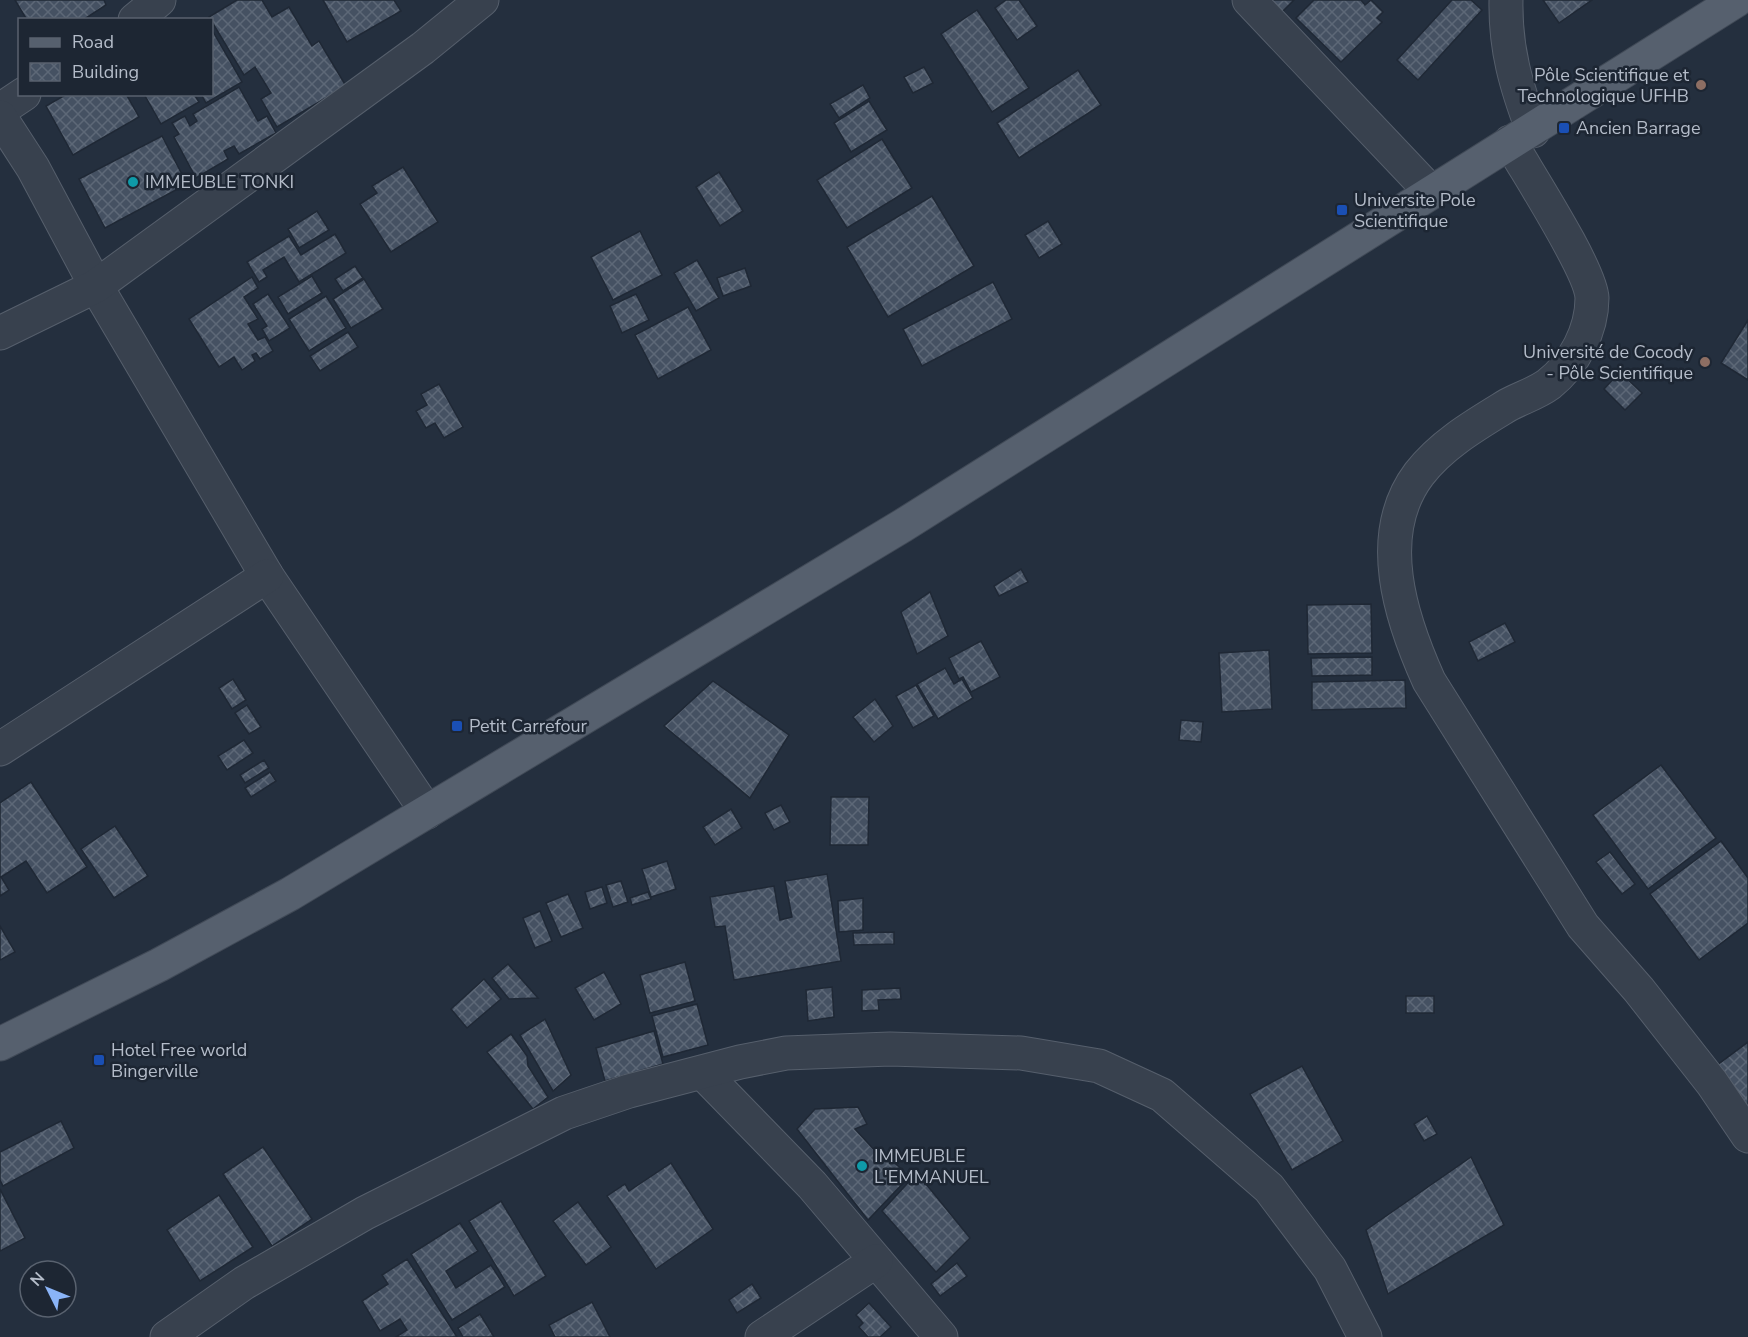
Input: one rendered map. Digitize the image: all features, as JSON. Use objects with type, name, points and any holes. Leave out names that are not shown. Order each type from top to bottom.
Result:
[{"type":"main road","points":[[0,1044],[159,965],[290,894],[427,812],[902,526],[1737,0]]},
{"type":"street","points":[[137,18],[159,0]]},
{"type":"street","points":[[0,333],[96,286],[423,48],[482,0]]},
{"type":"street","points":[[1249,0],[1431,192]]},
{"type":"street","points":[[1506,0],[1506,28],[1521,136],[1582,269],[1592,296],[1590,318],[1583,339],[1568,367],[1547,385],[1481,422],[1447,446],[1419,475],[1403,507],[1396,536],[1395,562],[1402,610],[1413,647],[1429,681],[1583,926],[1639,990],[1712,1083],[1748,1136]]},
{"type":"street","points":[[0,110],[21,96]]},
{"type":"street","points":[[0,117],[33,168],[96,286],[267,576],[427,812]]},
{"type":"street","points":[[0,749],[267,576]]},
{"type":"street","points":[[167,1337],[244,1283],[335,1231],[564,1113],[629,1091],[740,1062],[786,1053],[890,1049],[1020,1053],[1099,1066],[1162,1095],[1269,1188],[1330,1269],[1365,1337]]},
{"type":"street","points":[[703,1073],[813,1185],[941,1337]]},
{"type":"street","points":[[762,1337],[876,1261]]},
{"type":"building","points":[[15,0],[104,0],[106,5],[86,18],[26,18]]},
{"type":"building","points":[[237,0],[262,0],[272,17],[289,7],[312,46],[319,41],[346,86],[277,127],[261,99],[271,93],[255,67],[244,75],[213,24],[213,18],[209,17]]},
{"type":"building","points":[[323,0],[394,0],[401,11],[347,42]]},
{"type":"building","points":[[1006,0],[1019,0],[1037,26],[1017,40],[995,8]]},
{"type":"building","points":[[1268,0],[1294,0],[1281,13]]},
{"type":"building","points":[[1314,0],[1361,0],[1365,5],[1371,0],[1383,12],[1377,18],[1382,22],[1341,62],[1296,18]]},
{"type":"building","points":[[1452,0],[1471,0],[1482,10],[1418,80],[1397,60]]},
{"type":"building","points":[[1543,0],[1592,0],[1559,23]]},
{"type":"building","points":[[977,10],[1029,88],[992,112],[941,34]]},
{"type":"building","points":[[213,32],[242,82],[206,103],[202,96],[213,96]]},
{"type":"building","points":[[924,67],[933,83],[913,93],[904,77]]},
{"type":"building","points":[[1078,70],[1101,105],[1019,158],[997,123]]},
{"type":"building","points":[[863,85],[870,98],[839,118],[830,104]]},
{"type":"building","points":[[239,87],[258,121],[267,116],[276,133],[239,154],[234,146],[224,151],[228,159],[196,178],[174,137],[179,134],[172,123],[185,116],[190,126],[197,121],[193,114]]},
{"type":"building","points":[[64,96],[127,96],[139,117],[73,155],[46,106]]},
{"type":"building","points":[[145,96],[195,96],[199,102],[161,124]]},
{"type":"building","points":[[869,101],[887,130],[851,152],[834,123]]},
{"type":"building","name":"IMMEUBLE TONKI","points":[[162,136],[187,184],[105,228],[79,179]]},
{"type":"building","points":[[882,139],[912,188],[847,228],[817,180]]},
{"type":"building","points":[[403,167],[438,222],[391,252],[360,204],[377,193],[372,186]]},
{"type":"building","points":[[719,172],[743,211],[720,226],[696,187]]},
{"type":"building","points":[[932,196],[974,266],[888,317],[847,247]]},
{"type":"building","points":[[317,211],[329,230],[299,248],[288,229]]},
{"type":"building","points":[[1048,221],[1062,244],[1039,258],[1025,235]]},
{"type":"building","points":[[640,231],[662,275],[613,300],[591,257]]},
{"type":"building","points":[[335,234],[346,253],[299,282],[284,257],[263,270],[267,277],[259,282],[247,262],[289,236],[301,255]]},
{"type":"building","points":[[697,260],[719,298],[696,311],[674,273]]},
{"type":"building","points":[[355,266],[363,278],[343,291],[335,279]]},
{"type":"building","points":[[745,268],[751,286],[723,296],[717,278]]},
{"type":"building","points":[[312,276],[322,293],[288,314],[278,297]]},
{"type":"building","points":[[252,277],[258,288],[244,297],[258,319],[248,324],[258,340],[265,337],[273,351],[260,359],[256,353],[252,355],[255,361],[242,370],[234,357],[219,367],[189,319]]},
{"type":"building","points":[[364,279],[383,309],[351,328],[333,299]]},
{"type":"building","points":[[993,282],[1012,319],[922,366],[903,329]]},
{"type":"building","points":[[268,294],[290,328],[269,341],[262,329],[267,326],[253,304]]},
{"type":"building","points":[[636,294],[649,320],[622,333],[610,306]]},
{"type":"building","points":[[326,296],[346,328],[309,351],[289,319]]},
{"type":"building","points":[[688,307],[711,350],[658,379],[635,335]]},
{"type":"building","points":[[1748,320],[1748,380],[1721,363]]},
{"type":"building","points":[[348,332],[358,347],[320,371],[310,356]]},
{"type":"building","points":[[1620,372],[1642,393],[1625,410],[1604,389]]},
{"type":"building","points":[[439,384],[463,427],[444,438],[435,423],[426,428],[416,411],[427,405],[421,394]]},
{"type":"building","points":[[1021,569],[1028,582],[999,596],[994,586]]},
{"type":"building","points":[[930,592],[948,636],[917,654],[901,612]]},
{"type":"building","points":[[1371,604],[1372,653],[1308,654],[1307,605]]},
{"type":"building","points":[[1505,623],[1515,642],[1478,661],[1469,642]]},
{"type":"building","points":[[981,641],[1000,677],[971,692],[963,677],[959,679],[949,658]]},
{"type":"building","points":[[1269,650],[1272,709],[1222,712],[1219,653]]},
{"type":"building","points":[[1372,657],[1372,675],[1312,676],[1311,658]]},
{"type":"building","points":[[945,668],[954,684],[962,679],[973,698],[938,719],[917,684]]},
{"type":"building","points":[[233,679],[246,700],[232,709],[219,688]]},
{"type":"building","points":[[1405,680],[1406,708],[1312,710],[1312,682]]},
{"type":"building","points":[[713,681],[789,735],[750,798],[664,726]]},
{"type":"building","points":[[916,685],[934,716],[913,728],[896,696]]},
{"type":"building","points":[[875,699],[893,726],[874,742],[853,717]]},
{"type":"building","points":[[247,705],[261,727],[249,734],[235,713]]},
{"type":"building","points":[[1181,720],[1203,722],[1201,742],[1179,740]]},
{"type":"building","points":[[244,740],[253,753],[227,770],[218,756]]},
{"type":"building","points":[[264,760],[269,768],[245,783],[240,775]]},
{"type":"building","points":[[1661,765],[1716,838],[1648,889],[1593,815]]},
{"type":"building","points":[[270,772],[276,781],[251,797],[245,788]]},
{"type":"building","points":[[31,782],[87,867],[47,893],[26,861],[1,877],[9,890],[0,896],[0,803]]},
{"type":"building","points":[[831,797],[869,797],[868,845],[830,845]]},
{"type":"building","points":[[781,805],[790,822],[774,830],[765,813]]},
{"type":"building","points":[[731,809],[742,828],[715,845],[703,827]]},
{"type":"building","points":[[115,826],[148,876],[114,898],[81,849]]},
{"type":"building","points":[[1721,841],[1748,878],[1748,923],[1699,960],[1650,894]]},
{"type":"building","points":[[1610,852],[1635,884],[1622,894],[1596,862]]},
{"type":"building","points":[[667,861],[676,889],[651,897],[642,869]]},
{"type":"building","points":[[827,874],[841,961],[734,980],[725,926],[715,927],[710,897],[774,886],[780,920],[792,917],[785,881]]},
{"type":"building","points":[[621,881],[628,902],[613,907],[606,885]]},
{"type":"building","points":[[602,887],[607,903],[590,909],[585,892]]},
{"type":"building","points":[[648,892],[651,899],[632,905],[630,898]]},
{"type":"building","points":[[568,894],[583,928],[561,937],[546,903]]},
{"type":"building","points":[[863,898],[863,930],[839,932],[838,901]]},
{"type":"building","points":[[540,911],[552,941],[535,948],[523,918]]},
{"type":"building","points":[[0,926],[15,952],[0,960]]},
{"type":"building","points":[[894,932],[894,944],[854,945],[853,933]]},
{"type":"building","points":[[685,962],[695,1001],[650,1013],[640,975]]},
{"type":"building","points":[[508,964],[538,998],[509,999],[492,978]]},
{"type":"building","points":[[604,972],[621,1004],[594,1020],[575,988]]},
{"type":"building","points":[[484,979],[501,999],[467,1028],[451,1009]]},
{"type":"building","points":[[832,987],[834,1017],[808,1021],[806,990]]},
{"type":"building","points":[[900,988],[901,999],[878,1000],[879,1010],[862,1011],[862,990]]},
{"type":"building","points":[[1406,996],[1434,996],[1434,1013],[1406,1013]]},
{"type":"building","points":[[697,1004],[708,1045],[663,1057],[652,1016]]},
{"type":"building","points":[[545,1019],[571,1075],[553,1091],[520,1035]]},
{"type":"building","points":[[654,1031],[663,1064],[605,1081],[596,1048]]},
{"type":"building","points":[[511,1034],[527,1056],[528,1066],[548,1097],[533,1109],[487,1052]]},
{"type":"building","points":[[1748,1042],[1748,1108],[1716,1066]]},
{"type":"building","points":[[1302,1066],[1343,1141],[1292,1170],[1250,1094]]},
{"type":"building","name":"IMMEUBLE L'EMMANUEL","points":[[858,1107],[867,1124],[855,1129],[878,1154],[887,1155],[909,1177],[868,1220],[797,1129],[815,1109]]},
{"type":"building","points":[[1427,1116],[1437,1134],[1424,1141],[1414,1124]]},
{"type":"building","points":[[61,1121],[74,1148],[3,1186],[0,1180],[0,1152]]},
{"type":"building","points":[[263,1147],[312,1219],[272,1246],[223,1174]]},
{"type":"building","points":[[1471,1157],[1504,1225],[1388,1294],[1366,1230]]},
{"type":"building","points":[[671,1163],[713,1229],[656,1269],[607,1196],[625,1184],[629,1191]]},
{"type":"building","points":[[917,1173],[970,1238],[936,1272],[882,1211]]},
{"type":"building","points":[[0,1189],[25,1238],[0,1251]]},
{"type":"building","points":[[219,1195],[253,1247],[200,1281],[167,1230]]},
{"type":"building","points":[[501,1201],[546,1276],[514,1296],[469,1221]]},
{"type":"building","points":[[578,1202],[611,1247],[586,1265],[553,1221]]},
{"type":"building","points":[[460,1223],[478,1251],[446,1271],[456,1288],[491,1265],[505,1287],[452,1320],[411,1254]]},
{"type":"building","points":[[407,1259],[457,1337],[396,1337],[407,1330],[400,1319],[380,1331],[362,1301],[388,1284],[382,1275]]},
{"type":"building","points":[[957,1263],[967,1276],[940,1296],[931,1284]]},
{"type":"building","points":[[752,1284],[761,1298],[737,1313],[729,1300]]},
{"type":"building","points":[[592,1302],[610,1337],[555,1337],[549,1325]]},
{"type":"building","points":[[869,1303],[891,1327],[880,1337],[868,1337],[859,1327],[863,1323],[856,1315]]},
{"type":"building","points":[[480,1314],[494,1337],[463,1337],[458,1328]]},
{"type":"place","name":"Pôle Scientifique et Technologique UFHB","points":[[1701,85]]},
{"type":"place","name":"Ancien Barrage","points":[[1564,128]]},
{"type":"place","name":"IMMEUBLE TONKI","points":[[133,182]]},
{"type":"place","name":"Universite Pole Scientifique","points":[[1342,210]]},
{"type":"place","name":"Université de Cocody - Pôle Scientifique","points":[[1705,362]]},
{"type":"place","name":"Petit Carrefour","points":[[457,726]]},
{"type":"place","name":"Hotel Free world Bingerville","points":[[99,1060]]},
{"type":"place","name":"IMMEUBLE L'EMMANUEL","points":[[862,1166]]}]
